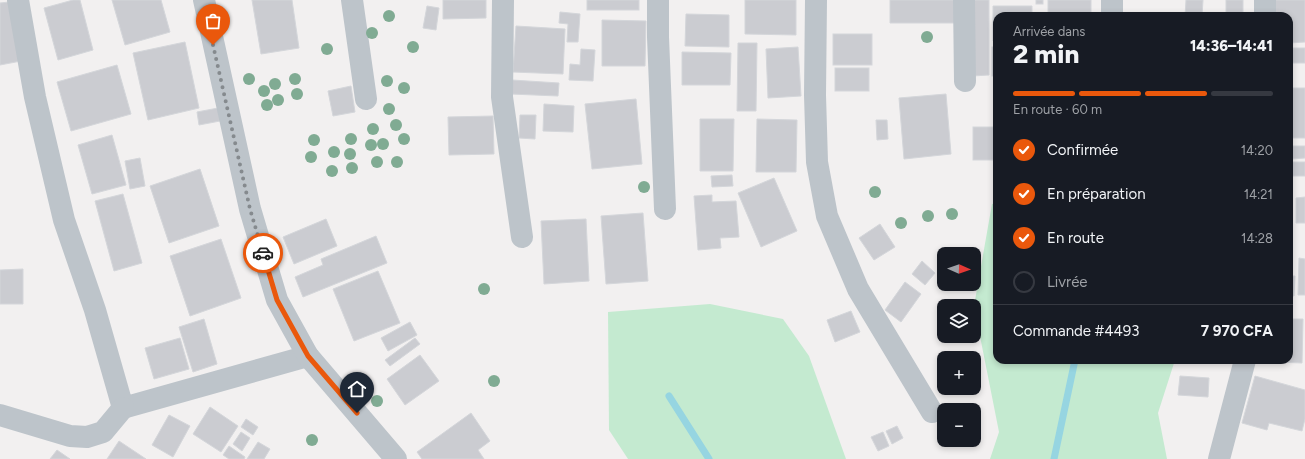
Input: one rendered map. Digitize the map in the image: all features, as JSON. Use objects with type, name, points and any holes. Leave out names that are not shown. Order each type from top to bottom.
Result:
[{"type":"street","points":[[18,0],[35,97],[64,220],[94,310],[123,408]]},
{"type":"street","points":[[204,0],[252,217],[277,300],[308,356],[396,459]]},
{"type":"street","points":[[352,0],[366,99]]},
{"type":"street","points":[[503,0],[502,97],[522,237]]},
{"type":"street","points":[[658,0],[658,37],[665,209]]},
{"type":"street","points":[[816,0],[815,95],[817,162],[827,216],[858,289],[932,412]]},
{"type":"street","points":[[964,0],[965,81]]},
{"type":"street","points":[[1112,0],[1112,12]]},
{"type":"street","points":[[1265,0],[1265,12]]},
{"type":"street","points":[[0,415],[70,436],[87,437],[103,432],[123,408],[308,356]]},
{"type":"street","points":[[1219,459],[1245,364]]},
{"type":"green space","points":[[993,204],[993,364],[1174,364],[1158,413],[1167,459],[990,459],[999,432],[981,341],[981,299],[975,299],[977,291],[981,291],[981,266]]},
{"type":"green space","points":[[710,304],[783,319],[809,356],[846,459],[628,459],[609,430],[608,312]]},
{"type":"building","points":[[73,0],[80,0],[93,50],[58,60],[44,8]]},
{"type":"building","points":[[112,0],[161,0],[170,32],[125,45]]},
{"type":"building","points":[[252,0],[292,0],[299,48],[261,54]]},
{"type":"building","points":[[443,0],[486,0],[486,18],[443,19]]},
{"type":"building","points":[[587,0],[639,0],[639,10],[587,10]]},
{"type":"building","points":[[745,0],[796,0],[796,35],[745,34]]},
{"type":"building","points":[[890,0],[954,0],[955,23],[890,23]]},
{"type":"building","points":[[973,0],[989,0],[989,75],[972,76]]},
{"type":"building","points":[[1036,0],[1043,0],[1043,4],[1036,4]]},
{"type":"building","points":[[1048,0],[1091,0],[1091,12],[1048,12]]},
{"type":"building","points":[[1186,0],[1203,0],[1202,12],[1185,12]]},
{"type":"building","points":[[1226,0],[1243,0],[1243,12],[1226,12]]},
{"type":"building","points":[[1272,0],[1305,0],[1305,42],[1293,43],[1293,12],[1272,12]]},
{"type":"building","points":[[9,2],[21,61],[0,65],[0,3]]},
{"type":"building","points":[[427,6],[439,8],[436,30],[423,28]]},
{"type":"building","points":[[993,6],[1032,6],[1032,12],[993,12]]},
{"type":"building","points":[[560,12],[580,14],[578,42],[567,42],[568,24],[559,23]]},
{"type":"building","points":[[686,14],[729,15],[729,47],[685,46]]},
{"type":"building","points":[[602,20],[646,21],[645,66],[602,66]]},
{"type":"building","points":[[516,26],[565,29],[563,74],[513,72]]},
{"type":"building","points":[[833,34],[872,34],[872,65],[833,65]]},
{"type":"building","points":[[185,42],[199,108],[148,120],[133,53]]},
{"type":"building","points":[[738,43],[757,43],[756,111],[737,111]]},
{"type":"building","points":[[798,47],[801,96],[768,98],[766,49]]},
{"type":"building","points":[[992,47],[993,47],[993,76]]},
{"type":"building","points":[[1293,48],[1305,48],[1305,63],[1293,63]]},
{"type":"building","points":[[581,49],[595,50],[593,81],[569,80],[570,64],[580,65]]},
{"type":"building","points":[[682,52],[731,53],[730,85],[682,85]]},
{"type":"building","points":[[117,65],[131,114],[71,131],[57,82]]},
{"type":"building","points":[[835,68],[869,68],[869,91],[835,91]]},
{"type":"building","points":[[512,80],[559,83],[558,96],[511,94]]},
{"type":"building","points":[[351,86],[355,112],[333,116],[328,91]]},
{"type":"building","points":[[1293,88],[1305,88],[1305,138],[1293,138]]},
{"type":"building","points":[[946,94],[951,154],[904,159],[899,98]]},
{"type":"building","points":[[636,99],[642,164],[592,169],[585,104]]},
{"type":"building","points":[[544,104],[574,106],[573,132],[543,131]]},
{"type":"building","points":[[218,108],[220,121],[199,125],[197,112]]},
{"type":"building","points":[[520,115],[536,115],[535,139],[519,138]]},
{"type":"building","points":[[493,116],[494,154],[449,155],[448,117]]},
{"type":"building","points":[[700,119],[734,119],[733,171],[700,171]]},
{"type":"building","points":[[757,119],[797,120],[796,172],[756,172]]},
{"type":"building","points":[[876,120],[887,120],[888,139],[877,140]]},
{"type":"building","points":[[973,127],[993,127],[993,160],[973,160]]},
{"type":"building","points":[[112,135],[126,185],[92,194],[78,145]]},
{"type":"building","points":[[1293,146],[1305,146],[1305,158],[1293,159]]},
{"type":"building","points":[[140,158],[145,186],[130,189],[125,161]]},
{"type":"building","points":[[1293,162],[1305,162],[1305,176],[1293,176]]},
{"type":"building","points":[[200,169],[219,226],[169,243],[150,186]]},
{"type":"building","points":[[732,175],[733,186],[712,187],[711,176]]},
{"type":"building","points":[[774,178],[797,231],[761,247],[738,193]]},
{"type":"building","points":[[123,194],[142,263],[114,271],[95,201]]},
{"type":"building","points":[[712,195],[712,202],[736,201],[739,237],[720,238],[721,248],[698,250],[694,196]]},
{"type":"building","points":[[1305,197],[1305,223],[1296,223],[1296,198]]},
{"type":"building","points":[[643,213],[648,281],[606,284],[601,216]]},
{"type":"building","points":[[326,219],[337,246],[294,264],[283,237]]},
{"type":"building","points":[[586,219],[589,281],[544,284],[541,221]]},
{"type":"building","points":[[880,224],[895,247],[874,260],[859,238]]},
{"type":"building","points":[[376,236],[387,263],[303,297],[295,277],[323,265],[321,259]]},
{"type":"building","points":[[221,239],[241,298],[190,316],[170,256]]},
{"type":"building","points":[[1299,258],[1305,259],[1305,295],[1298,295]]},
{"type":"building","points":[[922,261],[935,273],[925,285],[912,274]]},
{"type":"building","points":[[23,269],[23,304],[0,304],[0,270]]},
{"type":"building","points":[[378,271],[400,323],[354,341],[333,289]]},
{"type":"building","points":[[1293,276],[1295,276],[1294,296]]},
{"type":"building","points":[[905,282],[921,294],[901,322],[885,310]]},
{"type":"building","points":[[851,311],[860,332],[835,342],[827,320]]},
{"type":"building","points":[[204,319],[217,364],[193,372],[179,327]]},
{"type":"building","points":[[1293,319],[1303,319],[1302,363],[1293,363]]},
{"type":"building","points":[[410,322],[417,335],[388,351],[381,338]]},
{"type":"building","points":[[180,338],[189,369],[154,379],[145,348]]},
{"type":"building","points":[[415,338],[420,344],[390,366],[385,360]]},
{"type":"building","points":[[420,355],[439,381],[405,405],[387,379]]},
{"type":"building","points":[[1180,376],[1209,378],[1208,397],[1178,395]]},
{"type":"building","points":[[1255,376],[1305,390],[1305,419],[1302,431],[1269,423],[1267,430],[1242,423]]},
{"type":"building","points":[[210,407],[238,426],[221,452],[193,434]]},
{"type":"building","points":[[471,413],[490,441],[478,450],[484,459],[422,459],[417,452]]},
{"type":"building","points":[[169,415],[190,426],[173,457],[152,445]]},
{"type":"building","points":[[246,419],[258,427],[253,435],[241,427]]},
{"type":"building","points":[[897,426],[903,438],[892,444],[886,431]]},
{"type":"building","points":[[241,432],[250,438],[242,451],[233,444]]},
{"type":"building","points":[[883,432],[889,446],[878,451],[871,437]]},
{"type":"building","points":[[119,441],[146,459],[107,459]]},
{"type":"building","points":[[258,442],[270,449],[264,459],[247,459]]},
{"type":"building","points":[[229,446],[245,457],[244,459],[229,459],[223,455]]},
{"type":"building","points":[[57,450],[70,459],[50,459]]},
{"type":"waterway","points":[[1054,459],[1074,364]]},
{"type":"waterway","points":[[669,396],[709,459]]},
{"type":"way so far","points":[[213,45],[250,209],[263,253]]},
{"type":"route","points":[[263,253],[277,300],[308,356],[357,413]]}]
